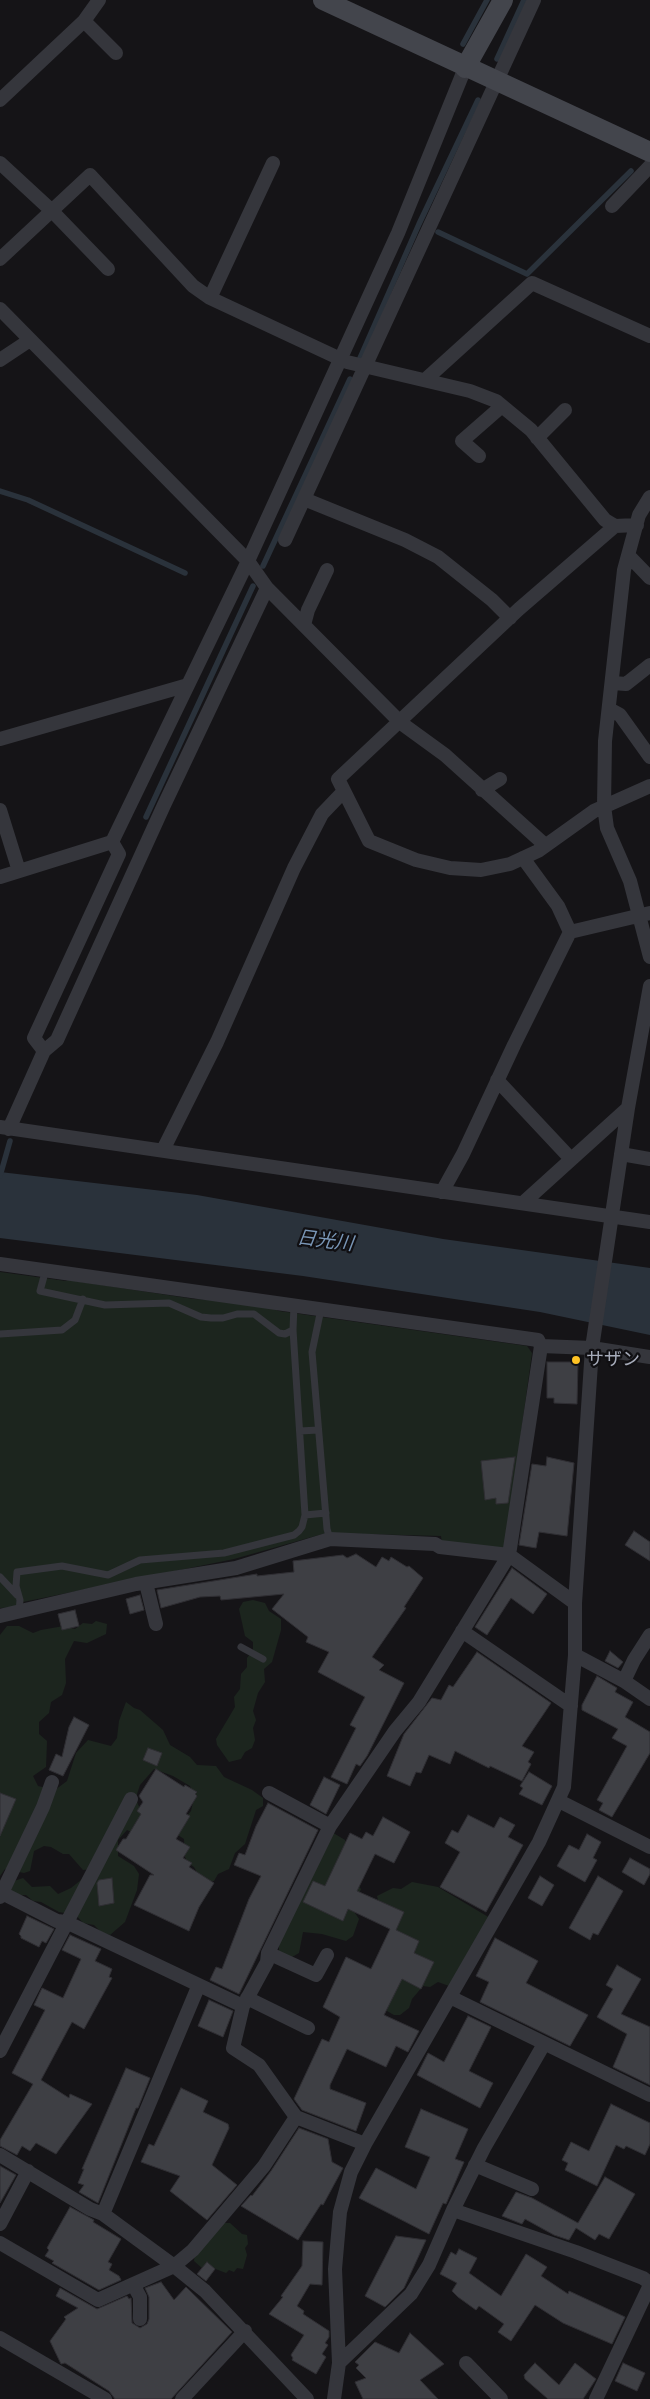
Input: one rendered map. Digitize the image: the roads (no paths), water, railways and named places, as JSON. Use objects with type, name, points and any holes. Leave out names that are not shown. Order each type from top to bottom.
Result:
[{"type":"street","points":[[0,100],[84,20],[98,0]]},
{"type":"street","points":[[323,0],[465,68],[498,81],[650,152]]},
{"type":"street","points":[[0,877],[112,842],[248,560],[398,233],[465,68],[503,0]]},
{"type":"street","points":[[285,540],[534,0]]},
{"type":"street","points":[[84,20],[116,53]]},
{"type":"street","points":[[0,163],[52,211],[108,269]]},
{"type":"street","points":[[210,298],[272,163]]},
{"type":"street","points":[[612,206],[650,166]]},
{"type":"street","points":[[0,259],[90,175],[193,286],[210,298],[340,357],[347,362],[470,391],[502,406],[512,412],[537,438],[604,520],[615,526],[637,525]]},
{"type":"street","points":[[425,380],[532,283],[650,336]]},
{"type":"street","points":[[0,309],[248,560],[267,588],[401,722],[445,755],[545,845]]},
{"type":"street","points":[[0,360],[30,340]]},
{"type":"street","points":[[479,456],[462,441],[502,406]]},
{"type":"street","points":[[537,438],[565,410]]},
{"type":"street","points":[[650,497],[639,515],[624,570],[613,684],[604,741],[604,806],[607,828],[645,914],[650,957]]},
{"type":"street","points":[[304,499],[405,540],[438,557],[492,600],[510,618]]},
{"type":"street","points":[[615,526],[510,618],[338,779],[370,841],[416,860],[450,868],[480,870],[510,864],[523,858],[545,845],[573,824],[604,806],[650,786]]},
{"type":"street","points":[[628,555],[650,578]]},
{"type":"street","points":[[304,625],[308,610],[327,570]]},
{"type":"street","points":[[267,588],[164,805],[57,1040],[44,1051],[4,1128],[650,1222]]},
{"type":"street","points":[[613,684],[626,684],[650,665]]},
{"type":"street","points":[[0,739],[188,685]]},
{"type":"street","points":[[609,709],[620,715],[650,757]]},
{"type":"street","points":[[482,790],[500,779]]},
{"type":"street","points":[[163,1150],[217,1042],[294,868],[322,814],[344,790]]},
{"type":"street","points":[[0,810],[19,872]]},
{"type":"street","points":[[44,1051],[34,1038],[119,854],[112,842]]},
{"type":"street","points":[[523,858],[558,906],[570,932]]},
{"type":"street","points":[[570,932],[645,914]]},
{"type":"street","points":[[442,1192],[463,1154],[497,1080],[570,932]]},
{"type":"street","points":[[334,2399],[339,2363],[335,2269],[340,2212],[351,2172],[365,2144],[539,1842],[559,1802],[564,1787],[575,1655],[575,1603],[592,1348],[628,1108],[650,986]]},
{"type":"street","points":[[497,1080],[571,1159]]},
{"type":"street","points":[[523,1203],[628,1108]]},
{"type":"street","points":[[621,1154],[650,1159]]},
{"type":"street","points":[[0,1264],[538,1340],[541,1346],[509,1555],[419,1702],[395,1731],[330,1826],[268,1953],[268,1962],[245,2002],[233,2048],[259,2065],[296,2117],[365,2144]]},
{"type":"street","points":[[541,1346],[592,1348],[650,1357]]},
{"type":"street","points":[[0,1616],[20,1606],[236,1568],[330,1540],[435,1544],[440,1547],[509,1555],[575,1603]]},
{"type":"street","points":[[146,1583],[156,1624]]},
{"type":"street","points":[[462,1631],[571,1706]]},
{"type":"street","points":[[624,1681],[634,1660],[650,1635]]},
{"type":"street","points":[[575,1655],[624,1681],[650,1699]]},
{"type":"street","points":[[52,1782],[43,1807],[1,1894],[56,1921],[66,1922],[198,1986],[245,2002],[308,2028]]},
{"type":"street","points":[[269,1793],[330,1826]]},
{"type":"street","points":[[0,2051],[130,1798]]},
{"type":"street","points":[[559,1802],[650,1846]]},
{"type":"street","points":[[268,1953],[316,1976],[327,1955]]},
{"type":"street","points":[[104,2214],[198,1986]]},
{"type":"street","points":[[450,1997],[650,2095]]},
{"type":"street","points":[[339,2363],[411,2294],[429,2265],[453,2210],[476,2165],[544,2044]]},
{"type":"street","points":[[0,2243],[98,2300],[134,2286],[174,2266],[193,2250],[264,2166],[296,2117]]},
{"type":"street","points":[[0,2155],[90,2209],[104,2214],[174,2266],[205,2291],[245,2331],[307,2399]]},
{"type":"street","points":[[476,2165],[532,2189]]},
{"type":"street","points":[[0,2224],[28,2171]]},
{"type":"street","points":[[453,2210],[576,2252],[643,2278],[650,2284],[596,2399]]},
{"type":"street","points":[[134,2286],[140,2297],[140,2319]]},
{"type":"street","points":[[182,2399],[245,2331]]},
{"type":"street","points":[[0,2338],[105,2399]]},
{"type":"street","points":[[466,2363],[501,2399]]},
{"type":"lane","points":[[46,1269],[40,1291],[105,1305],[169,1303],[200,1317],[223,1318],[237,1314],[254,1314],[279,1333],[285,1334],[293,1330]]},
{"type":"lane","points":[[0,1334],[62,1330],[75,1320],[82,1299]]},
{"type":"lane","points":[[20,1606],[16,1586],[17,1572],[62,1566],[108,1575],[140,1560],[224,1553],[294,1535],[302,1527],[304,1514],[293,1330],[294,1305]]},
{"type":"lane","points":[[321,1309],[312,1352],[330,1540]]},
{"type":"lane","points":[[300,1431],[318,1430]]},
{"type":"lane","points":[[304,1514],[326,1513]]},
{"type":"lane","points":[[0,1577],[7,1582],[20,1606]]},
{"type":"lane","points":[[241,1647],[263,1659]]},
{"type":"water","name":"日光川","points":[[0,1172],[197,1195],[443,1239],[650,1268],[650,1335],[540,1312],[303,1276],[0,1238]]},
{"type":"waterway","points":[[463,44],[487,0]]},
{"type":"waterway","points":[[497,59],[524,0]]},
{"type":"waterway","points":[[360,358],[419,224],[478,100]]},
{"type":"waterway","points":[[438,232],[527,274],[631,171]]},
{"type":"waterway","points":[[263,566],[350,379]]},
{"type":"waterway","points":[[0,491],[28,500],[185,573]]},
{"type":"waterway","points":[[146,817],[253,586]]},
{"type":"waterway","points":[[0,1176],[10,1141]]},
{"type":"place","name":"サザン","points":[[576,1360]]}]
